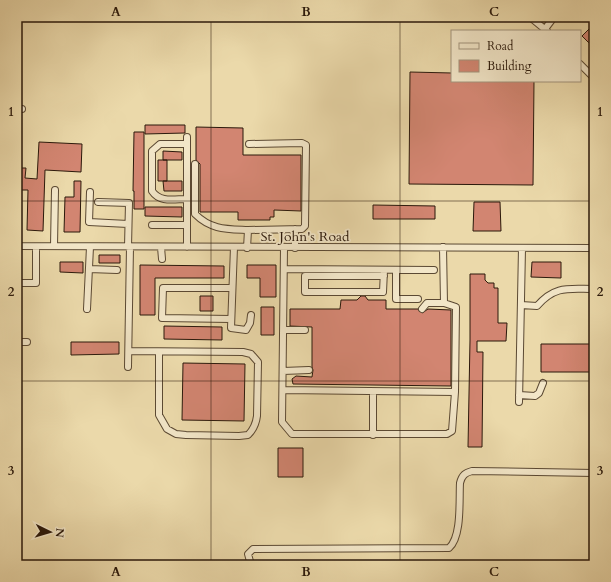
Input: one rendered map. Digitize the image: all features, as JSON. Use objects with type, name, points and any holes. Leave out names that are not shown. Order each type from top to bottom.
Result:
[{"type":"street","points":[[530,17],[546,30],[554,17]]},
{"type":"street","points":[[581,65],[594,78]]},
{"type":"street","points":[[187,137],[187,247]]},
{"type":"street","points":[[195,164],[195,214],[207,225],[248,230],[302,229],[305,226],[306,145],[302,143],[249,144]]},
{"type":"street","points":[[187,144],[160,144],[152,150],[152,191],[155,196],[160,199],[187,199]]},
{"type":"street","points":[[54,246],[55,190]]},
{"type":"street","points":[[90,192],[89,222],[128,224]]},
{"type":"street","points":[[17,202],[17,241]]},
{"type":"street","points":[[98,202],[129,203],[128,367]]},
{"type":"street","points":[[152,225],[187,225]]},
{"type":"street","points":[[295,229],[295,248]]},
{"type":"street","points":[[247,248],[248,230]]},
{"type":"street","name":"St. John's Road","points":[[17,246],[161,246],[247,248],[594,248]]},
{"type":"street","points":[[161,246],[162,259]]},
{"type":"street","points":[[17,283],[36,283],[36,247]]},
{"type":"street","points":[[87,309],[90,247]]},
{"type":"street","points":[[234,247],[231,328],[246,330],[250,323],[251,315]]},
{"type":"street","points":[[443,247],[444,303]]},
{"type":"street","points":[[284,248],[282,422],[292,434],[447,434],[452,431],[454,426],[456,308],[444,303],[427,303],[422,309]]},
{"type":"street","points":[[522,248],[519,399],[535,396],[539,393],[543,383]]},
{"type":"street","points":[[284,269],[384,273]]},
{"type":"street","points":[[89,270],[117,270]]},
{"type":"street","points":[[384,273],[384,292],[305,292],[305,276],[376,276],[384,273],[396,270],[434,270]]},
{"type":"street","points":[[396,270],[396,299],[418,299]]},
{"type":"street","points":[[231,320],[162,318],[163,288],[232,288]]},
{"type":"street","points":[[521,305],[538,306],[550,293],[557,290],[594,289]]},
{"type":"street","points":[[283,330],[305,330]]},
{"type":"street","points":[[17,342],[27,342]]},
{"type":"street","points":[[129,351],[243,352],[251,354],[258,362],[258,416],[256,424],[248,435],[176,434],[167,430],[159,415],[159,352]]},
{"type":"street","points":[[283,371],[309,370]]},
{"type":"street","points":[[283,390],[455,392]]},
{"type":"street","points":[[373,392],[373,435]]},
{"type":"street","points":[[250,562],[248,554],[253,549],[449,548],[454,543],[457,534],[460,483],[465,473],[472,471],[594,472]]},
{"type":"building","points":[[594,24],[594,48],[582,36]]},
{"type":"building","points":[[410,72],[451,73],[451,82],[534,82],[533,185],[409,184]]},
{"type":"building","points":[[145,125],[185,125],[185,133],[145,134]]},
{"type":"building","points":[[196,127],[243,128],[243,155],[301,155],[301,211],[274,210],[274,217],[270,217],[270,220],[238,220],[238,212],[200,212],[200,164],[196,160]]},
{"type":"building","points":[[134,132],[144,132],[144,209],[134,209]]},
{"type":"building","points":[[39,142],[82,144],[81,172],[45,170],[43,231],[27,230],[28,190],[17,190],[17,168],[26,168],[25,178],[37,179]]},
{"type":"building","points":[[163,151],[182,152],[182,160],[163,160]]},
{"type":"building","points":[[158,160],[167,160],[167,181],[158,181]]},
{"type":"building","points":[[74,181],[81,181],[80,232],[64,232],[65,197],[74,197]]},
{"type":"building","points":[[163,181],[182,181],[182,191],[164,191]]},
{"type":"building","points":[[474,202],[500,202],[501,231],[473,231]]},
{"type":"building","points":[[373,205],[435,206],[435,219],[373,219]]},
{"type":"building","points":[[145,207],[182,207],[182,217],[145,216]]},
{"type":"building","points":[[99,255],[120,255],[120,263],[99,263]]},
{"type":"building","points":[[60,262],[83,262],[83,273],[60,272]]},
{"type":"building","points":[[532,262],[561,262],[561,278],[531,277]]},
{"type":"building","points":[[140,265],[224,266],[224,278],[155,278],[155,315],[140,315]]},
{"type":"building","points":[[247,265],[276,265],[276,297],[260,297],[260,278],[247,278]]},
{"type":"building","points":[[470,274],[485,274],[485,280],[488,283],[494,283],[494,288],[498,288],[498,323],[507,323],[506,341],[477,341],[477,352],[483,352],[482,447],[468,447]]},
{"type":"building","points":[[200,296],[213,296],[213,311],[200,311]]},
{"type":"building","points":[[361,296],[365,296],[368,300],[386,300],[386,309],[418,309],[422,313],[428,309],[451,310],[451,386],[293,384],[292,379],[296,376],[312,377],[312,327],[290,326],[290,309],[340,309],[341,300],[357,300]]},
{"type":"building","points":[[261,307],[274,307],[274,335],[261,335]]},
{"type":"building","points":[[164,326],[222,327],[222,340],[164,339]]},
{"type":"building","points":[[71,342],[119,342],[119,354],[71,355]]},
{"type":"building","points":[[541,344],[594,344],[594,372],[541,372]]},
{"type":"building","points":[[183,363],[245,364],[244,421],[182,420]]},
{"type":"building","points":[[278,448],[303,448],[303,477],[278,477]]}]
